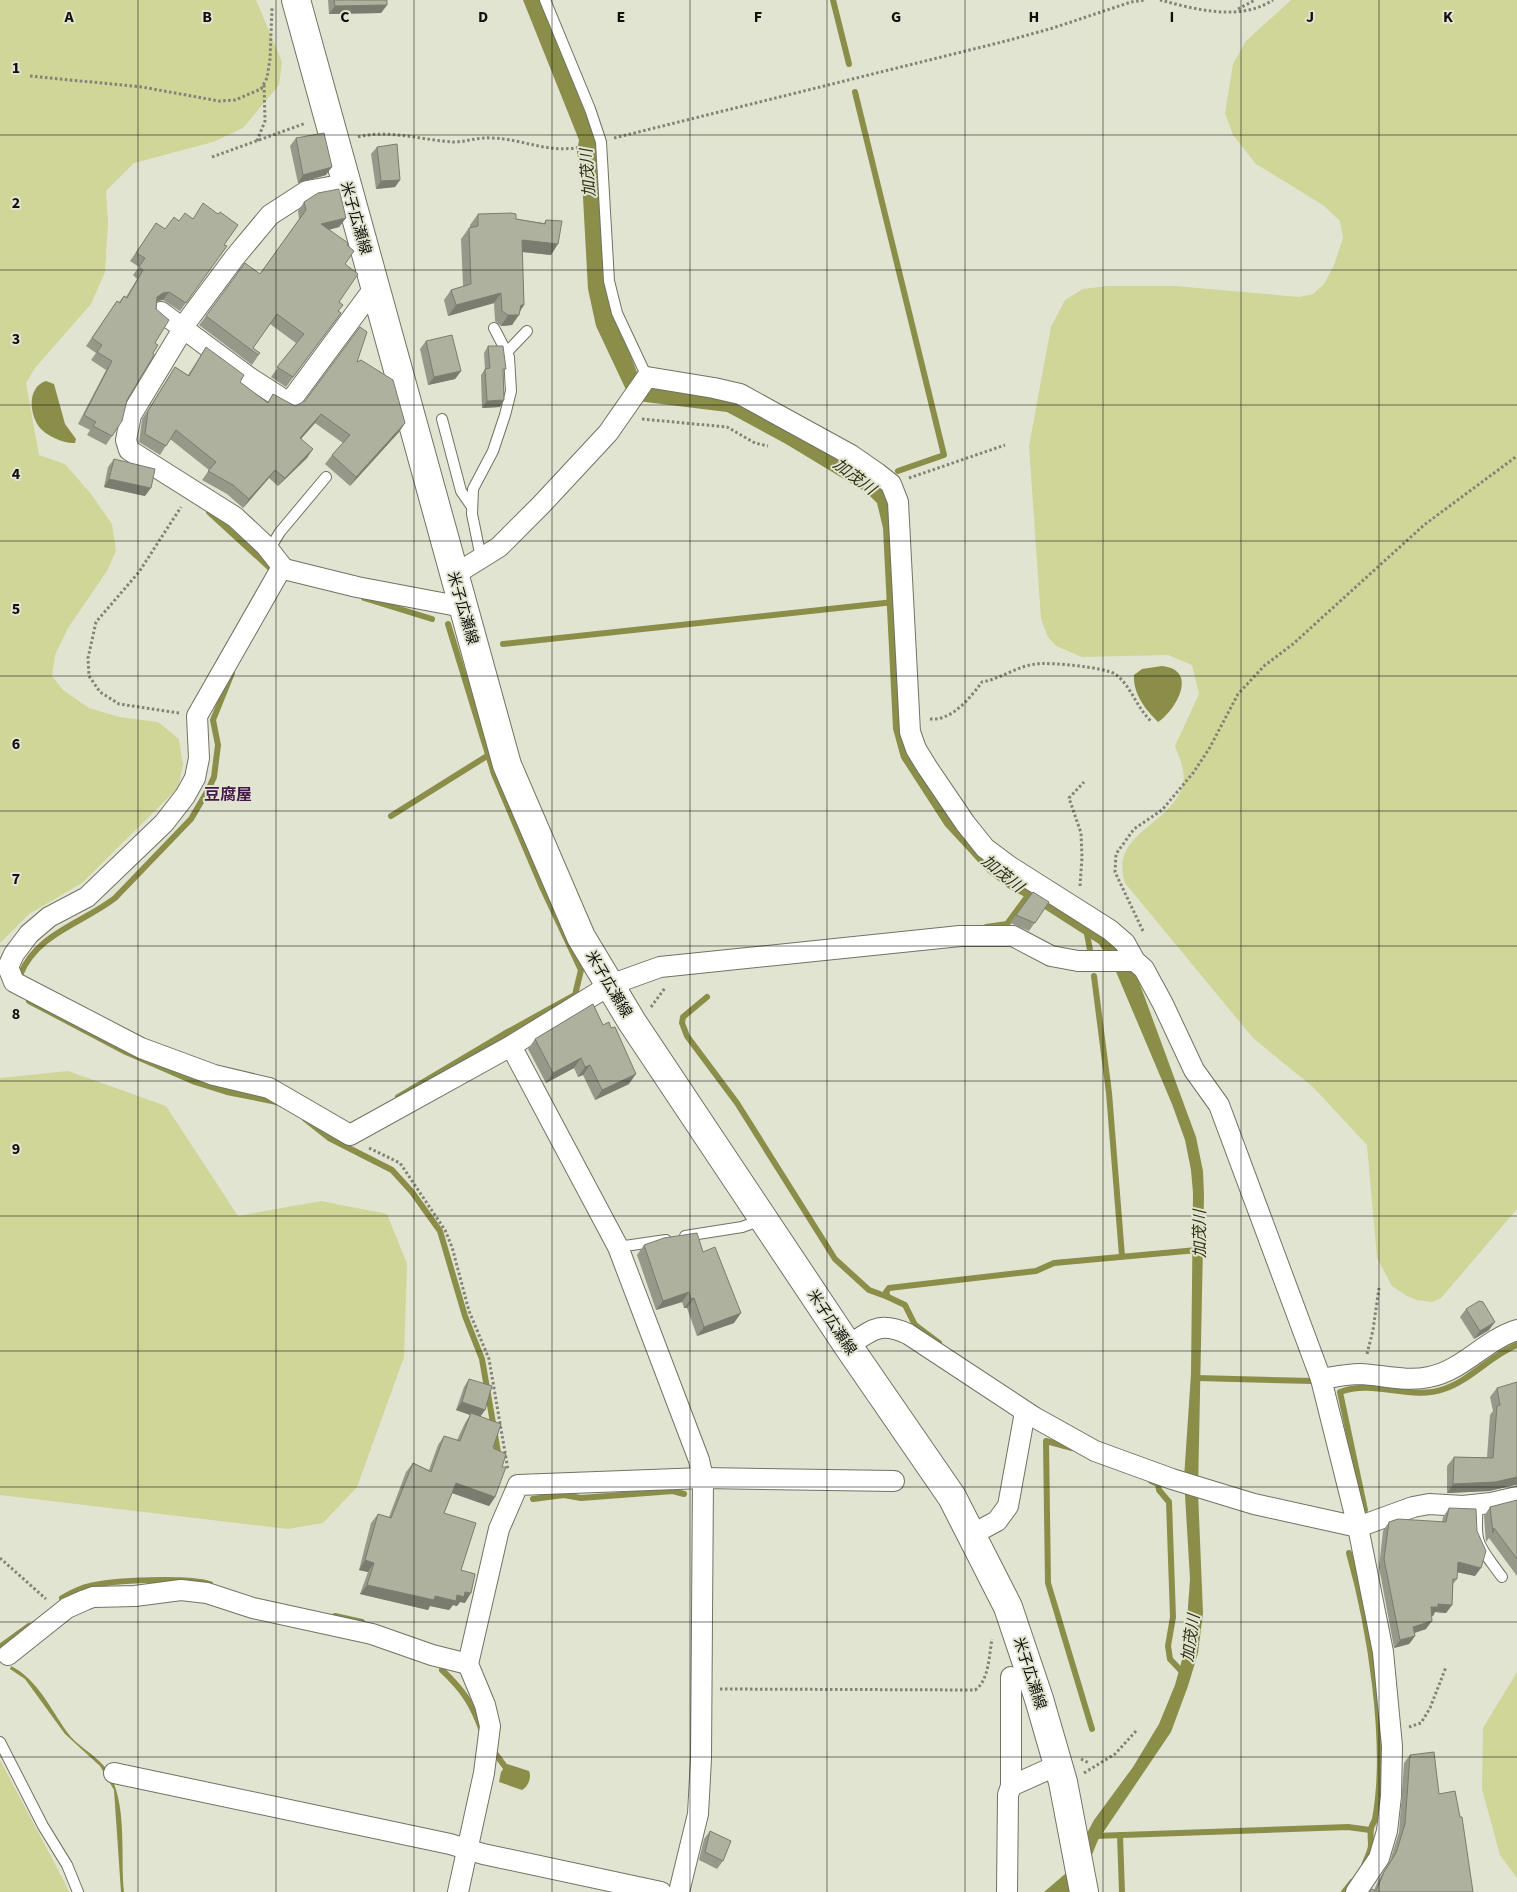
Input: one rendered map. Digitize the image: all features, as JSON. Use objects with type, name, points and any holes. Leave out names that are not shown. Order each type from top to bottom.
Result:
[{"type":"main road","name":"米子広瀬線","points":[[296,0],[507,765],[581,937],[610,985],[763,1219],[952,1497],[1008,1608],[1039,1699],[1060,1774],[1084,1892]]},
{"type":"street","points":[[346,184],[307,191],[270,216],[235,257],[183,329],[131,415],[126,440],[130,450],[235,517],[269,550],[284,569],[357,587],[463,607]]},
{"type":"street","points":[[160,312],[250,378],[289,403],[375,287]]},
{"type":"street","points":[[454,575],[499,547],[542,505],[608,433],[647,378],[714,388],[740,394],[851,455],[891,484],[898,502],[902,547],[910,732],[916,749],[965,824],[986,848],[1009,866],[1110,930],[1125,943],[1134,959],[1144,969],[1194,1070],[1219,1105],[1321,1379],[1358,1527],[1383,1652],[1391,1733],[1392,1769],[1386,1831],[1379,1858],[1356,1892]]},
{"type":"street","points":[[284,569],[278,574],[197,716],[199,758],[195,778],[185,796],[164,823],[87,898],[49,916],[29,934],[14,954],[8,967],[9,974],[14,982],[141,1048],[214,1075],[269,1088],[350,1135],[511,1046],[610,985],[660,968],[960,936],[1013,936],[1051,956],[1078,961],[1134,959]]},
{"type":"street","points":[[511,1046],[618,1247],[699,1460],[703,1478],[702,1689],[698,1814],[679,1892]]},
{"type":"street","points":[[848,1346],[880,1327],[894,1328],[908,1334],[1025,1412],[1094,1451],[1202,1488],[1263,1506],[1358,1527],[1429,1504],[1478,1505],[1517,1497]]},
{"type":"street","points":[[1321,1379],[1358,1374],[1415,1379],[1430,1377],[1450,1371],[1503,1334],[1517,1330]]},
{"type":"street","points":[[971,1535],[997,1521],[1008,1506],[1025,1412]]},
{"type":"street","points":[[458,1892],[484,1773],[490,1726],[485,1705],[468,1664],[499,1529],[518,1485],[703,1478],[894,1482]]},
{"type":"street","points":[[8,1655],[61,1613],[93,1597],[135,1596],[195,1590],[253,1608],[372,1634],[432,1655],[468,1664]]},
{"type":"street","points":[[1007,1892],[1008,1795],[1011,1786],[1011,1677]]},
{"type":"street","points":[[114,1773],[467,1848],[483,1854],[661,1892]]},
{"type":"street","points":[[1011,1786],[1060,1774]]},
{"type":"lane","points":[[545,0],[590,108],[601,142],[609,281],[617,313],[647,378]]},
{"type":"lane","points":[[481,558],[472,514],[473,489],[492,452],[511,391],[509,357],[494,328]]},
{"type":"lane","points":[[507,352],[526,331]]},
{"type":"lane","points":[[442,419],[461,491],[472,507]]},
{"type":"lane","points":[[269,550],[280,532],[326,477]]},
{"type":"lane","points":[[618,1247],[742,1227],[763,1219]]},
{"type":"lane","points":[[1478,1505],[1476,1532],[1478,1543],[1502,1577]]},
{"type":"lane","points":[[0,1742],[43,1826],[67,1864],[78,1892]]},
{"type":"path","points":[[30,76],[142,87],[219,101],[235,100],[261,89],[264,82],[270,58],[272,0]]},
{"type":"path","points":[[601,142],[706,114],[1006,41],[1053,28],[1131,2],[1145,0]]},
{"type":"path","points":[[1160,0],[1205,12],[1236,11],[1260,6],[1272,0]]},
{"type":"path","points":[[1236,11],[1255,0]]},
{"type":"path","points":[[257,141],[265,121],[264,82]]},
{"type":"path","points":[[212,157],[328,115]]},
{"type":"path","points":[[335,143],[375,132],[449,142],[492,138],[552,149],[575,148]]},
{"type":"path","points":[[627,407],[647,420],[726,427],[755,443],[768,446]]},
{"type":"path","points":[[891,484],[1005,445]]},
{"type":"path","points":[[1134,959],[1145,955],[1150,950],[1149,943],[1116,872],[1116,854],[1134,830],[1162,810],[1193,773],[1209,749],[1238,694],[1264,666],[1293,644],[1424,525],[1517,456]]},
{"type":"path","points":[[192,490],[166,533],[139,572],[96,622],[88,664],[93,684],[110,700],[119,704],[197,716]]},
{"type":"path","points":[[910,718],[936,720],[954,711],[969,699],[982,682],[995,680],[1035,664],[1080,666],[1114,674],[1125,686],[1143,714],[1152,722]]},
{"type":"path","points":[[1079,910],[1082,857],[1081,833],[1069,798],[1084,782]]},
{"type":"path","points":[[350,1135],[364,1146],[400,1163],[444,1230],[452,1247],[469,1311],[488,1359],[506,1466],[518,1485]]},
{"type":"path","points":[[1358,1374],[1368,1350],[1379,1288]]},
{"type":"path","points":[[0,1558],[61,1613]]},
{"type":"path","points":[[702,1689],[975,1690],[981,1686],[985,1677],[996,1622],[1008,1608]]},
{"type":"path","points":[[1391,1733],[1421,1723],[1430,1708],[1446,1667]]},
{"type":"path","points":[[1060,1774],[1095,1768],[1115,1754],[1137,1730]]},
{"type":"shaded area","points":[[0,0],[256,0],[282,62],[279,85],[243,128],[213,142],[134,163],[106,191],[108,223],[105,272],[91,304],[35,368],[26,383],[39,455],[65,464],[91,494],[112,524],[116,551],[107,571],[68,628],[55,655],[52,676],[63,690],[89,708],[119,717],[158,722],[179,739],[183,765],[178,788],[82,883],[29,914],[0,943]]},
{"type":"shaded area","points":[[1291,0],[1517,0],[1517,1209],[1441,1298],[1432,1302],[1417,1300],[1407,1296],[1392,1286],[1377,1258],[1367,1145],[1313,1087],[1253,1038],[1125,883],[1122,866],[1126,852],[1133,841],[1167,810],[1176,799],[1183,784],[1183,769],[1175,746],[1199,694],[1192,665],[1168,655],[1082,657],[1056,646],[1048,637],[1041,619],[1029,446],[1051,327],[1065,300],[1083,289],[1108,286],[1174,286],[1299,297],[1313,294],[1324,284],[1334,265],[1343,238],[1340,221],[1323,205],[1256,164],[1233,135],[1225,113],[1233,64],[1246,41]]},
{"type":"shaded area","points":[[68,1071],[166,1106],[238,1216],[321,1201],[387,1214],[407,1264],[404,1357],[357,1487],[323,1523],[288,1529],[0,1495],[0,1078]]},
{"type":"shaded area","points":[[1517,1672],[1517,1878],[1500,1855],[1482,1789],[1483,1728]]},
{"type":"shaded area","points":[[0,1760],[65,1883],[69,1892],[0,1892]]},
{"type":"water","name":"加茂川","points":[[523,0],[542,0],[595,138],[607,290],[639,378],[715,391],[793,427],[887,489],[909,736],[962,824],[1110,935],[1135,971],[1196,1137],[1203,1171],[1204,1195],[1198,1492],[1203,1613],[1198,1653],[1171,1732],[1098,1840],[1077,1892],[1044,1892],[1065,1874],[1094,1820],[1133,1767],[1159,1724],[1175,1685],[1185,1649],[1190,1579],[1184,1478],[1191,1374],[1193,1193],[1185,1140],[1172,1104],[1114,967],[1099,944],[1029,899],[1008,888],[987,872],[945,826],[901,758],[893,729],[883,528],[877,503],[867,493],[786,444],[727,412],[637,401],[628,394],[596,326],[588,289],[582,179],[577,152],[579,140]]},
{"type":"water","points":[[46,381],[54,384],[65,424],[76,439],[75,443],[51,437],[36,422],[32,409],[33,395],[40,384]]},
{"type":"water","points":[[1162,666],[1173,669],[1180,675],[1182,682],[1177,700],[1158,722],[1141,701],[1134,682],[1134,675],[1142,669]]},
{"type":"water","points":[[11,1666],[29,1679],[43,1695],[71,1737],[100,1761],[112,1779],[117,1793],[122,1826],[124,1892],[121,1892],[114,1790],[100,1766],[65,1734],[25,1679],[10,1669]]},
{"type":"water","points":[[507,1764],[529,1771],[529,1782],[522,1790],[499,1782],[501,1772]]},
{"type":"building","points":[[334,0],[387,0],[387,5],[335,6]]},
{"type":"building","points":[[324,133],[332,167],[303,175],[296,138]]},
{"type":"building","points":[[397,144],[400,180],[381,181],[377,147]]},
{"type":"building","points":[[339,189],[346,218],[321,224],[348,243],[347,245],[354,251],[345,264],[358,274],[339,302],[343,305],[338,311],[341,313],[293,377],[277,367],[304,334],[277,314],[253,348],[260,353],[258,355],[206,316],[245,263],[260,274],[306,210],[304,202],[318,193]]},
{"type":"building","points":[[203,203],[238,225],[224,245],[227,246],[186,303],[169,292],[157,297],[156,309],[169,320],[155,343],[158,345],[153,353],[154,355],[127,400],[122,421],[112,436],[93,426],[96,422],[84,415],[112,361],[97,352],[102,345],[92,338],[117,301],[120,303],[124,296],[127,298],[143,270],[139,267],[145,258],[136,253],[156,223],[165,229],[174,217],[179,221],[185,213],[193,219]]},
{"type":"building","points":[[478,214],[516,214],[516,219],[545,224],[546,220],[562,221],[558,244],[522,240],[524,305],[521,305],[519,315],[508,315],[502,311],[501,293],[456,305],[451,290],[471,284],[469,228],[478,226]]},
{"type":"building","points":[[360,327],[367,332],[357,362],[361,360],[393,380],[405,423],[356,477],[332,455],[350,435],[321,414],[300,438],[313,449],[285,478],[275,470],[249,499],[233,485],[208,471],[216,462],[176,430],[166,446],[145,434],[148,411],[175,367],[189,376],[206,347],[244,375],[240,382],[268,403],[273,394],[295,406],[305,401]]},
{"type":"building","points":[[452,335],[461,371],[434,377],[426,341]]},
{"type":"building","points":[[488,346],[503,346],[506,369],[503,369],[504,400],[487,401],[485,369],[490,368]]},
{"type":"building","points":[[114,459],[155,469],[151,488],[109,479]]},
{"type":"building","points":[[1033,892],[1049,902],[1035,923],[1016,915]]},
{"type":"building","points":[[593,1004],[603,1025],[609,1022],[611,1028],[615,1027],[636,1074],[602,1090],[590,1065],[585,1067],[581,1058],[553,1073],[535,1039]]},
{"type":"building","points":[[697,1233],[703,1252],[715,1247],[741,1313],[704,1327],[694,1298],[691,1299],[689,1292],[663,1301],[644,1245],[664,1238]]},
{"type":"building","points":[[1479,1301],[1483,1302],[1495,1322],[1480,1331],[1466,1309]]},
{"type":"building","points":[[469,1379],[492,1386],[485,1410],[462,1402]]},
{"type":"building","points":[[1517,1382],[1517,1477],[1495,1482],[1453,1484],[1454,1457],[1493,1458],[1497,1406],[1500,1405],[1497,1388]]},
{"type":"building","points":[[471,1413],[501,1424],[493,1448],[506,1454],[502,1467],[506,1467],[495,1497],[456,1483],[444,1513],[476,1523],[461,1570],[475,1574],[471,1593],[465,1592],[464,1597],[457,1595],[456,1601],[435,1596],[434,1600],[367,1585],[374,1563],[365,1560],[378,1514],[391,1518],[413,1463],[431,1472],[444,1436],[460,1441]]},
{"type":"building","points":[[1517,1500],[1517,1559],[1494,1528],[1493,1533],[1490,1507]]},
{"type":"building","points":[[1449,1508],[1476,1509],[1477,1531],[1486,1551],[1481,1568],[1458,1562],[1457,1579],[1453,1579],[1452,1605],[1438,1604],[1438,1607],[1431,1607],[1432,1621],[1413,1627],[1415,1636],[1400,1640],[1384,1559],[1389,1522],[1398,1519],[1446,1522]]},
{"type":"building","points":[[1434,1752],[1439,1794],[1455,1791],[1460,1817],[1462,1817],[1473,1892],[1369,1892],[1372,1889],[1376,1891],[1384,1872],[1396,1853],[1405,1824],[1410,1755]]},
{"type":"building","points":[[710,1831],[731,1841],[723,1861],[705,1852]]},
{"type":"waterway","points":[[833,0],[849,64]]},
{"type":"waterway","points":[[855,92],[944,455],[898,471]]},
{"type":"waterway","points":[[209,512],[269,567]]},
{"type":"waterway","points":[[364,598],[432,619]]},
{"type":"waterway","points":[[503,644],[894,602]]},
{"type":"waterway","points":[[398,1097],[504,1034],[575,995],[581,970],[542,887],[494,774],[448,624]]},
{"type":"waterway","points":[[20,975],[28,961],[49,939],[115,898],[191,819],[214,777],[218,745],[213,720],[232,673]]},
{"type":"waterway","points":[[391,816],[487,756]]},
{"type":"waterway","points":[[986,927],[1007,924],[1029,894]]},
{"type":"waterway","points":[[1086,929],[1091,955]]},
{"type":"waterway","points":[[1094,976],[1109,1093],[1122,1256]]},
{"type":"waterway","name":"加茂川","points":[[707,997],[683,1017],[682,1023],[687,1036],[737,1103],[835,1259],[869,1290],[888,1297],[886,1292],[889,1288],[1036,1271],[1054,1263],[1197,1250]]},
{"type":"waterway","points":[[29,1001],[126,1052],[195,1082],[227,1092],[277,1102]]},
{"type":"waterway","points":[[305,1119],[329,1138],[392,1170],[412,1192],[440,1231],[465,1316],[482,1359],[499,1458]]},
{"type":"waterway","points":[[888,1297],[905,1305],[915,1325],[939,1343]]},
{"type":"waterway","points":[[1365,1510],[1340,1392],[1366,1388],[1418,1393],[1444,1389],[1463,1380],[1498,1355],[1517,1345]]},
{"type":"waterway","points":[[1197,1378],[1313,1381]]},
{"type":"waterway","points":[[1072,1448],[1046,1441],[1048,1583],[1092,1729]]},
{"type":"waterway","name":"加茂川","points":[[1151,1481],[1158,1484],[1159,1490],[1169,1502],[1173,1617],[1168,1646],[1170,1659],[1184,1674]]},
{"type":"waterway","points":[[533,1499],[564,1495],[581,1498],[673,1491],[684,1494]]},
{"type":"waterway","points":[[1349,1553],[1364,1615],[1370,1650],[1375,1686],[1380,1756],[1379,1789],[1375,1819],[1371,1827],[1371,1847],[1364,1866]]},
{"type":"waterway","points":[[62,1598],[86,1587],[115,1582],[168,1580],[210,1584]]},
{"type":"waterway","points":[[335,1616],[362,1622]]},
{"type":"waterway","points":[[0,1647],[29,1626]]},
{"type":"waterway","points":[[442,1670],[456,1684],[466,1698],[482,1731]]},
{"type":"waterway","points":[[495,1753],[509,1772]]},
{"type":"waterway","points":[[1094,1836],[1348,1827],[1370,1830]]},
{"type":"waterway","points":[[1120,1835],[1122,1892]]},
{"type":"waterway","points":[[1344,1892],[1352,1882]]},
{"type":"district","name":"豆腐屋","points":[[228,794]]}]
